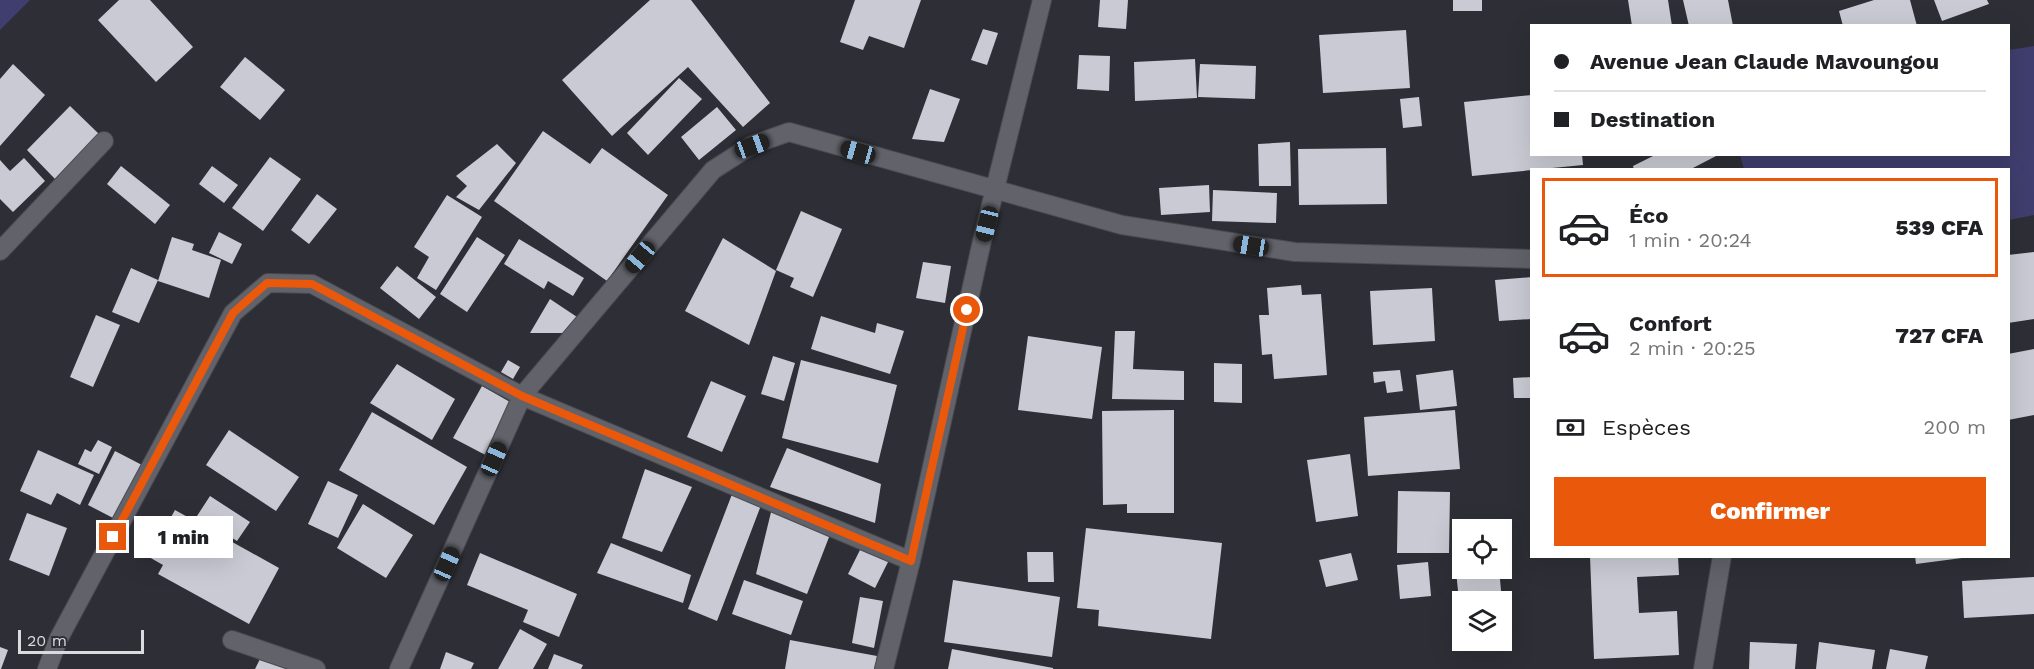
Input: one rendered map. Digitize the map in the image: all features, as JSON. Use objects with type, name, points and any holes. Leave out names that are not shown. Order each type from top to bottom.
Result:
[{"type":"street","points":[[884,669],[911,561],[982,241],[1042,0]]},
{"type":"street","points":[[399,669],[522,396],[713,170],[752,146],[789,132],[1122,225],[1295,252],[1530,259]]},
{"type":"street","points":[[0,251],[104,141]]},
{"type":"street","points":[[47,669],[58,638],[233,313],[267,283],[312,284],[522,396],[911,561]]},
{"type":"street","points":[[1703,669],[1722,558]]},
{"type":"street","points":[[232,640],[316,669]]},
{"type":"shaded area","points":[[0,0],[30,0],[0,30]]},
{"type":"shaded area","points":[[2034,46],[2034,215],[2010,220],[2010,168],[1744,168],[1740,156],[2010,156],[2010,50]]},
{"type":"building","points":[[119,0],[150,0],[193,47],[156,82],[98,20]]},
{"type":"building","points":[[650,0],[691,0],[770,103],[743,127],[688,67],[612,136],[562,80]]},
{"type":"building","points":[[855,0],[921,0],[904,48],[869,36],[863,50],[840,42]]},
{"type":"building","points":[[1100,0],[1128,0],[1126,29],[1098,27]]},
{"type":"building","points":[[1453,0],[1482,0],[1482,11],[1453,11]]},
{"type":"building","points":[[1628,0],[1668,0],[1672,24],[1632,24]]},
{"type":"building","points":[[1683,0],[1728,0],[1733,24],[1689,24]]},
{"type":"building","points":[[1874,0],[1910,0],[1916,24],[1842,24],[1839,11]]},
{"type":"building","points":[[1934,0],[1987,0],[1989,4],[1942,21]]},
{"type":"building","points":[[983,29],[998,33],[987,65],[971,60]]},
{"type":"building","points":[[1406,30],[1410,88],[1323,93],[1319,35]]},
{"type":"building","points":[[1079,55],[1110,56],[1109,91],[1077,89]]},
{"type":"building","points":[[245,57],[285,90],[260,120],[220,87]]},
{"type":"building","points":[[1195,59],[1197,98],[1135,101],[1134,62]]},
{"type":"building","points":[[13,64],[45,95],[0,146],[0,79]]},
{"type":"building","points":[[1200,64],[1256,66],[1255,99],[1198,97]]},
{"type":"building","points":[[679,78],[702,99],[648,155],[627,133]]},
{"type":"building","points":[[930,89],[960,99],[944,142],[912,139]]},
{"type":"building","points":[[1530,95],[1530,156],[1582,156],[1583,165],[1530,168],[1530,170],[1472,176],[1464,102]]},
{"type":"building","points":[[1419,97],[1422,126],[1403,128],[1400,99]]},
{"type":"building","points":[[70,106],[99,134],[55,179],[27,150]]},
{"type":"building","points":[[717,107],[736,130],[699,160],[681,137]]},
{"type":"building","points":[[543,131],[590,164],[602,148],[668,195],[607,281],[494,201]]},
{"type":"building","points":[[1290,142],[1291,186],[1259,186],[1258,144]]},
{"type":"building","points":[[497,144],[516,163],[479,210],[456,197],[467,186],[456,176]]},
{"type":"building","points":[[1386,148],[1387,204],[1299,205],[1298,149]]},
{"type":"building","points":[[1653,156],[1716,156],[1693,168],[1634,168],[1633,166]]},
{"type":"building","points":[[270,157],[301,179],[263,231],[232,208]]},
{"type":"building","points":[[24,158],[45,181],[13,212],[0,199],[0,160],[10,171]]},
{"type":"building","points":[[121,166],[170,205],[155,224],[107,184]]},
{"type":"building","points":[[212,166],[238,185],[224,203],[199,184]]},
{"type":"building","points":[[1209,185],[1210,212],[1161,215],[1159,188]]},
{"type":"building","points":[[1213,190],[1277,193],[1276,223],[1212,221]]},
{"type":"building","points":[[317,194],[337,209],[309,244],[291,230]]},
{"type":"building","points":[[447,195],[482,217],[436,290],[417,278],[429,257],[414,247]]},
{"type":"building","points":[[801,211],[842,229],[813,297],[790,287],[794,278],[776,270]]},
{"type":"building","points":[[219,232],[242,244],[232,264],[209,253]]},
{"type":"building","points":[[172,237],[194,244],[192,250],[221,260],[209,298],[158,281]]},
{"type":"building","points":[[477,237],[505,255],[467,312],[440,294]]},
{"type":"building","points":[[723,238],[776,271],[749,345],[685,311]]},
{"type":"building","points":[[519,239],[584,278],[573,296],[548,281],[544,289],[504,264]]},
{"type":"building","points":[[2034,252],[2034,319],[2010,323],[2010,255]]},
{"type":"building","points":[[923,262],[951,266],[945,303],[916,298]]},
{"type":"building","points":[[397,266],[436,297],[419,319],[380,288]]},
{"type":"building","points":[[131,268],[158,280],[139,323],[112,312]]},
{"type":"building","points":[[1530,277],[1530,319],[1499,321],[1495,280]]},
{"type":"building","points":[[1301,285],[1302,295],[1321,294],[1327,375],[1274,379],[1272,354],[1262,355],[1259,315],[1269,315],[1267,288]]},
{"type":"building","points":[[1432,288],[1435,341],[1373,345],[1370,291]]},
{"type":"building","points":[[550,299],[580,319],[571,333],[530,333]]},
{"type":"building","points":[[96,315],[120,325],[93,387],[70,377]]},
{"type":"building","points":[[821,316],[875,333],[877,323],[904,331],[890,374],[811,349]]},
{"type":"building","points":[[1115,331],[1135,331],[1133,369],[1184,371],[1184,400],[1112,399]]},
{"type":"building","points":[[1028,336],[1102,347],[1092,419],[1018,410]]},
{"type":"building","points":[[2034,349],[2034,415],[2010,420],[2010,354]]},
{"type":"building","points":[[773,356],[795,363],[784,401],[761,394]]},
{"type":"building","points":[[508,360],[520,367],[513,379],[501,372]]},
{"type":"building","points":[[801,360],[897,385],[878,463],[782,438]]},
{"type":"building","points":[[1214,363],[1242,364],[1242,403],[1214,402]]},
{"type":"building","points":[[397,364],[455,399],[432,440],[370,403]]},
{"type":"building","points":[[1400,370],[1403,391],[1387,393],[1385,381],[1374,383],[1373,372]]},
{"type":"building","points":[[1453,370],[1457,406],[1420,410],[1416,375]]},
{"type":"building","points":[[1530,377],[1530,398],[1514,398],[1513,378]]},
{"type":"building","points":[[711,381],[746,396],[722,452],[687,437]]},
{"type":"building","points":[[482,386],[522,409],[495,460],[453,438]]},
{"type":"building","points":[[1174,410],[1174,513],[1127,513],[1127,504],[1103,505],[1102,411]]},
{"type":"building","points":[[1455,410],[1460,469],[1368,476],[1364,417]]},
{"type":"building","points":[[372,412],[467,467],[434,525],[339,470]]},
{"type":"building","points":[[229,430],[299,477],[276,511],[206,465]]},
{"type":"building","points":[[98,440],[112,447],[99,474],[78,464],[85,449],[91,452]]},
{"type":"building","points":[[787,448],[881,484],[875,523],[770,487]]},
{"type":"building","points":[[38,450],[94,475],[80,505],[57,493],[51,505],[20,491]]},
{"type":"building","points":[[115,451],[142,465],[115,519],[88,505]]},
{"type":"building","points":[[1350,454],[1358,516],[1316,522],[1307,460]]},
{"type":"building","points":[[645,469],[692,487],[662,552],[622,538]]},
{"type":"building","points":[[328,481],[358,495],[338,538],[308,524]]},
{"type":"building","points":[[734,489],[763,500],[717,621],[688,609]]},
{"type":"building","points":[[1398,491],[1450,492],[1449,553],[1397,553]]},
{"type":"building","points":[[210,496],[250,522],[237,541],[197,516]]},
{"type":"building","points":[[363,504],[413,535],[386,578],[337,548]]},
{"type":"building","points":[[772,508],[831,532],[807,594],[756,574]]},
{"type":"building","points":[[175,510],[279,568],[249,624],[158,574],[163,565],[149,557]]},
{"type":"building","points":[[27,513],[67,528],[49,576],[9,560]]},
{"type":"building","points":[[1086,528],[1222,543],[1211,639],[1098,626],[1099,610],[1077,608]]},
{"type":"building","points":[[611,543],[691,575],[683,603],[597,573]]},
{"type":"building","points":[[863,544],[890,558],[875,588],[848,574]]},
{"type":"building","points":[[1027,552],[1053,552],[1054,582],[1028,582]]},
{"type":"building","points":[[480,553],[577,594],[559,637],[523,622],[528,610],[467,585]]},
{"type":"building","points":[[1351,553],[1358,580],[1326,587],[1319,560]]},
{"type":"building","points":[[1590,558],[1678,558],[1679,575],[1637,577],[1639,613],[1677,611],[1679,655],[1594,659]]},
{"type":"building","points":[[1915,558],[1962,558],[1916,564]]},
{"type":"building","points":[[1428,562],[1431,596],[1400,599],[1397,565]]},
{"type":"building","points":[[2034,577],[2034,614],[1964,618],[1962,581]]},
{"type":"building","points":[[1457,579],[1500,579],[1501,591],[1458,591]]},
{"type":"building","points":[[744,580],[803,601],[791,635],[732,614]]},
{"type":"building","points":[[953,580],[1060,597],[1052,657],[944,642]]},
{"type":"building","points":[[860,597],[883,601],[874,648],[852,643]]},
{"type":"building","points":[[520,629],[547,644],[533,669],[498,669]]},
{"type":"building","points":[[790,640],[877,656],[875,669],[785,669]]},
{"type":"building","points":[[1750,642],[1797,644],[1795,669],[1749,669]]},
{"type":"building","points":[[1819,642],[1875,650],[1872,669],[1816,669]]},
{"type":"building","points":[[0,647],[8,650],[1,669],[0,669]]},
{"type":"building","points":[[952,649],[1053,668],[1053,669],[948,669]]},
{"type":"building","points":[[1890,649],[1928,656],[1925,669],[1886,669]]},
{"type":"building","points":[[446,652],[474,663],[471,669],[440,669]]},
{"type":"building","points":[[554,654],[583,665],[581,669],[548,669]]},
{"type":"building","points":[[261,657],[287,669],[255,669]]},
{"type":"route","points":[[113,537],[233,313],[267,283],[312,284],[522,396],[911,561],[967,310]]}]
